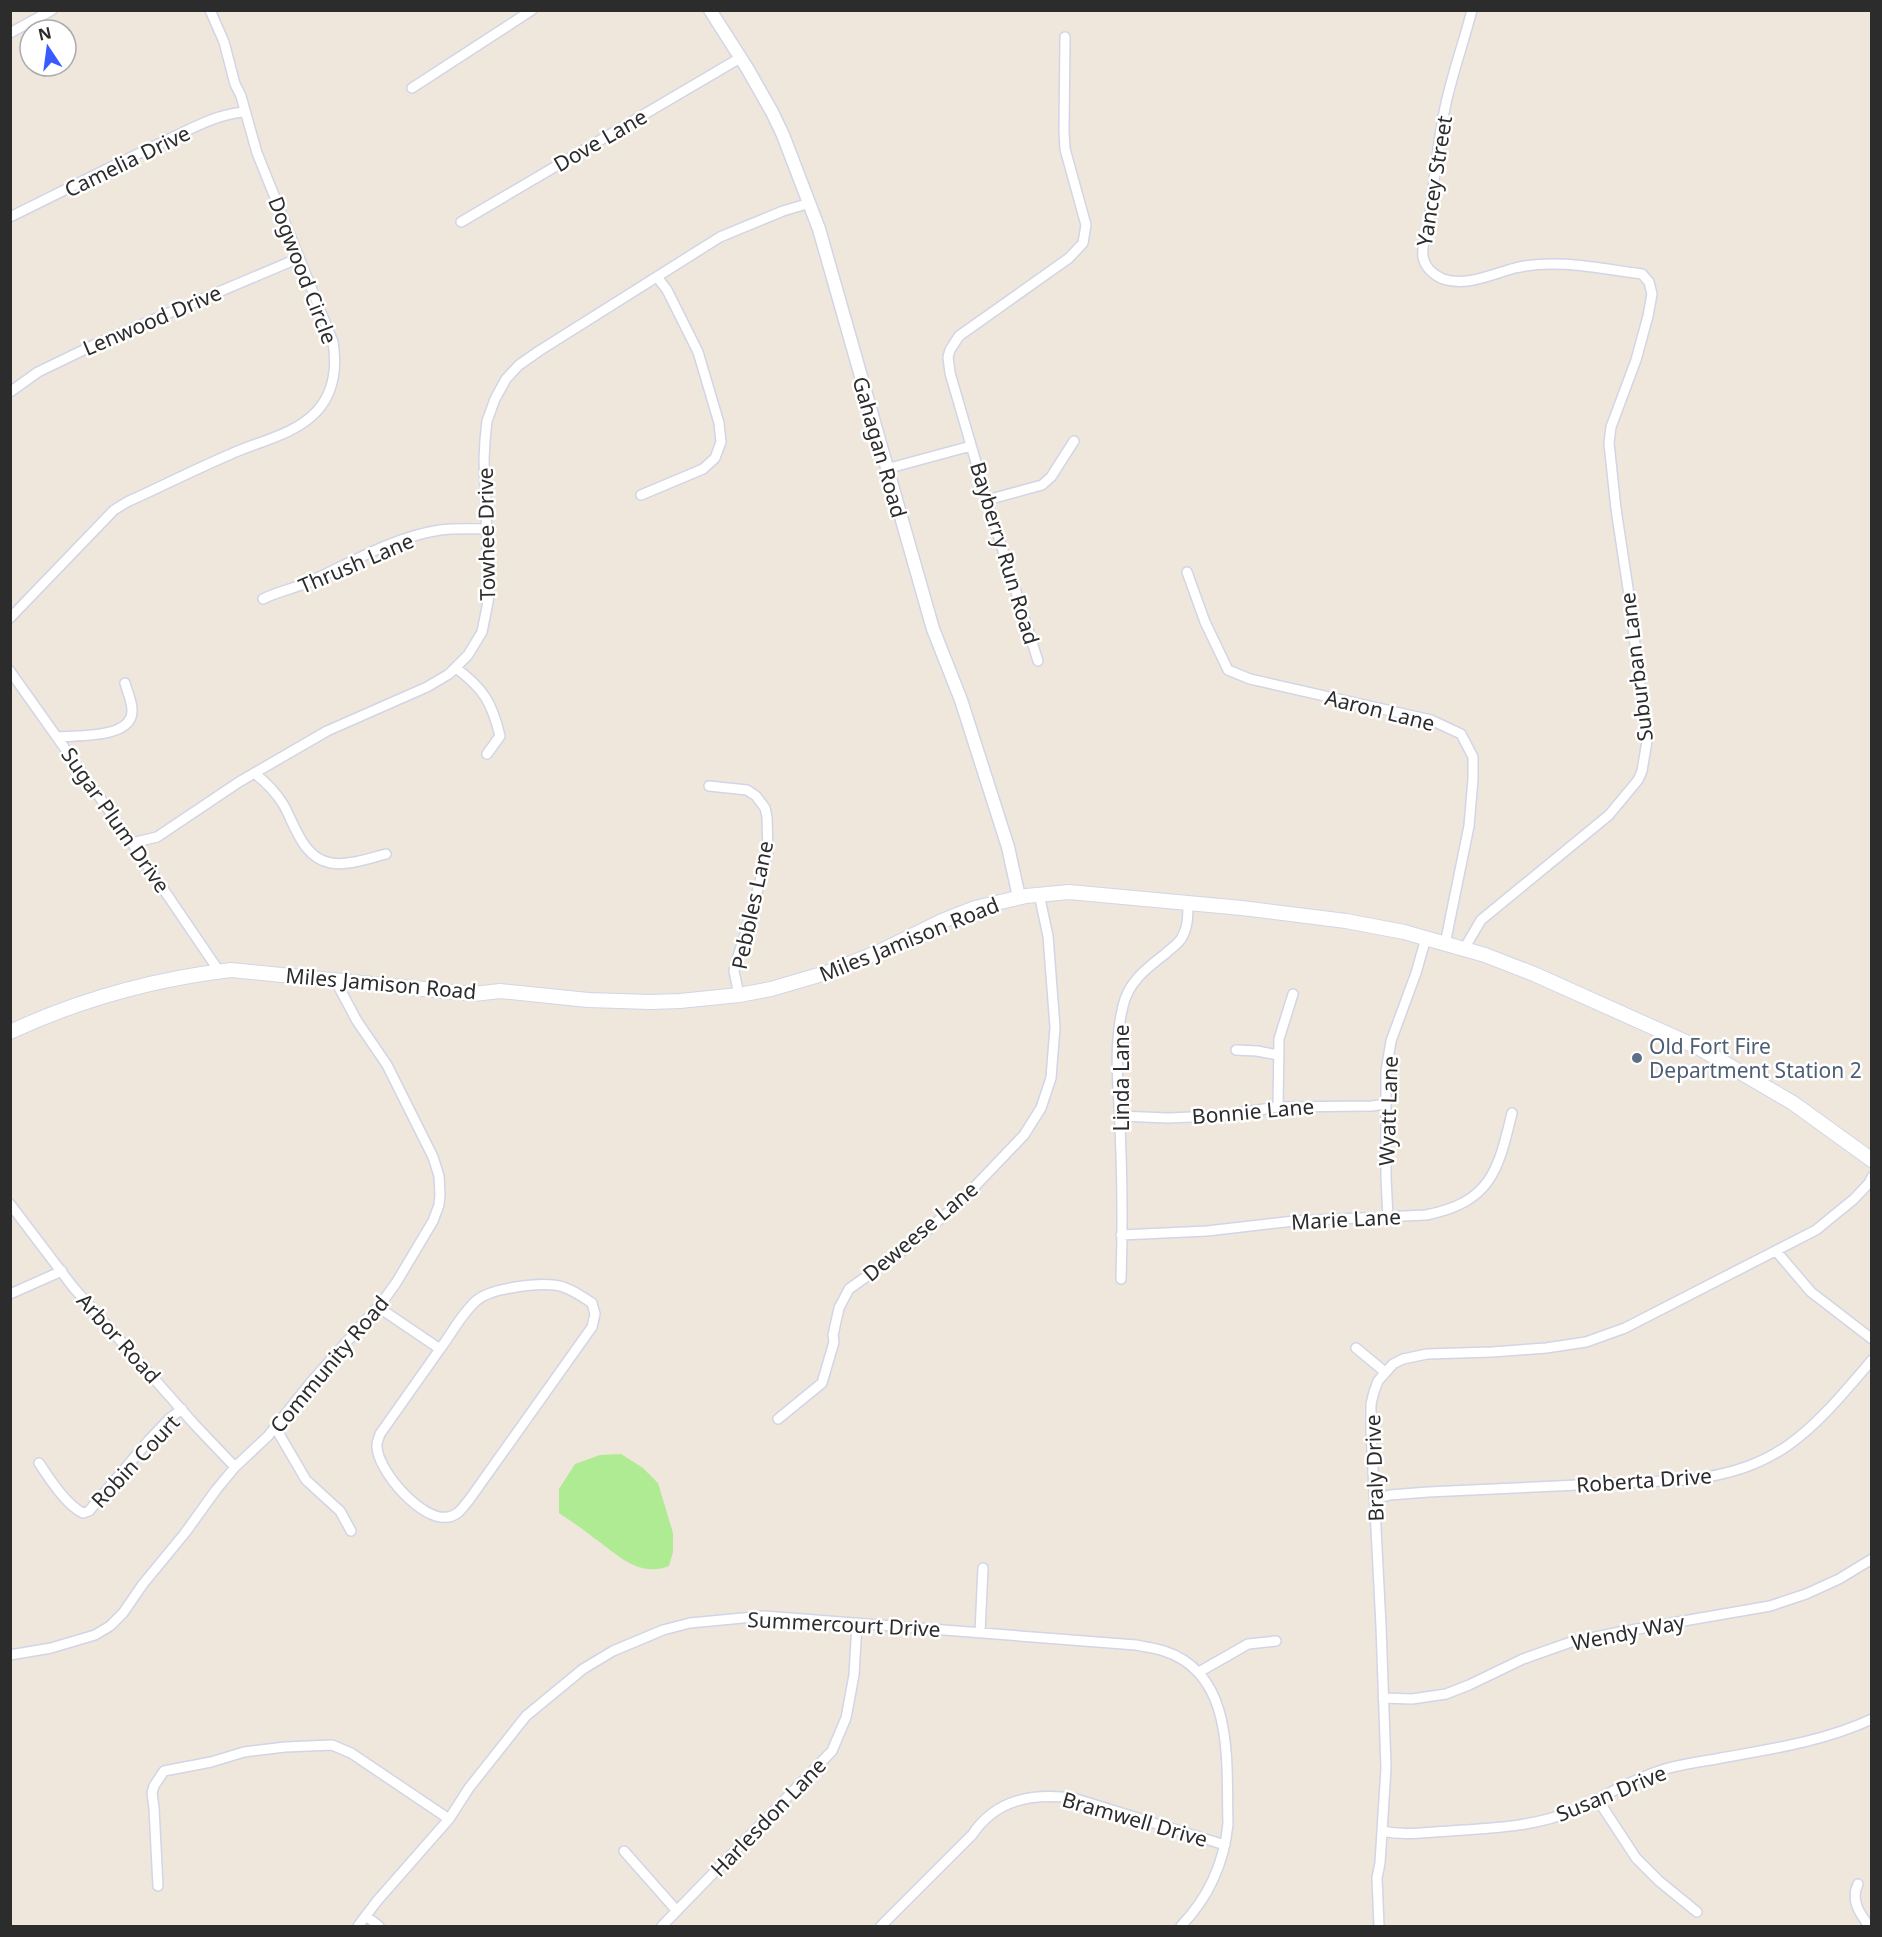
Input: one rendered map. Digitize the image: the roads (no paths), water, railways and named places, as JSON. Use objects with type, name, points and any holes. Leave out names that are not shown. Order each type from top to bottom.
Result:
[{"type":"main road","name":"Miles Jamison Road","points":[[10,1032],[57,1011],[106,994],[206,972],[231,970],[474,994],[500,991],[650,1002],[739,995],[771,989],[829,972],[975,908],[1019,897],[1069,892],[1346,921],[1385,928],[1464,948],[1534,974],[1699,1048],[1793,1103],[1872,1160]]},
{"type":"street","points":[[10,33],[52,10]]},
{"type":"street","name":"Dogwood Circle","points":[[10,618],[114,510],[232,453],[292,430],[316,412],[331,386],[336,356],[333,342],[257,153],[241,96],[234,84],[224,42],[210,10]]},
{"type":"street","points":[[412,88],[532,10]]},
{"type":"street","name":"Gahagan Road","points":[[710,10],[760,89],[783,135],[810,203],[933,629],[961,700],[1008,847],[1019,897]]},
{"type":"street","name":"Yancey Street","points":[[1473,10],[1441,129],[1430,215],[1423,247],[1423,258],[1428,270],[1443,279],[1460,281],[1537,264],[1560,264],[1642,274],[1649,282],[1652,294],[1648,316]]},
{"type":"street","name":"Bayberry Run Road","points":[[1038,661],[987,500],[948,364],[954,342],[966,331],[1069,258],[1083,243],[1086,234],[1084,216],[1065,149],[1065,37]]},
{"type":"street","name":"Dove Lane","points":[[460,222],[740,58]]},
{"type":"street","name":"Camelia Drive","points":[[10,217],[214,119],[230,113],[244,112]]},
{"type":"street","name":"Towhee Drive","points":[[132,843],[157,837],[254,773],[327,731],[427,687],[456,668],[476,644],[482,632],[487,611],[489,592],[484,440],[492,408],[506,379],[519,365],[539,351],[720,237],[754,222],[810,203]]},
{"type":"street","name":"Lenwood Drive","points":[[10,392],[38,372],[98,343],[299,258]]},
{"type":"street","points":[[641,495],[703,469],[715,458],[721,442],[719,423],[698,352],[667,290],[657,277]]},
{"type":"street","name":"Suburban Lane","points":[[1464,948],[1480,920],[1609,815],[1638,780],[1642,771],[1647,741],[1645,715],[1616,509],[1609,442],[1611,427],[1636,360],[1648,316]]},
{"type":"street","points":[[987,500],[1042,484],[1051,477],[1074,441]]},
{"type":"street","name":"Bayberry Run Road","points":[[886,469],[971,446]]},
{"type":"street","name":"Thrush Lane","points":[[263,599],[276,593],[290,591],[361,556],[420,535],[438,531],[487,529]]},
{"type":"street","name":"Aaron Lane","points":[[1187,572],[1205,622],[1228,670],[1250,679],[1431,720],[1461,734],[1473,757],[1473,779],[1469,826],[1445,944]]},
{"type":"street","points":[[456,668],[471,679],[489,702],[495,715],[500,736],[487,754]]},
{"type":"street","name":"Sugar Plum Drive","points":[[10,671],[40,715],[59,737],[219,971]]},
{"type":"street","points":[[59,737],[100,734],[121,729],[133,712],[125,683]]},
{"type":"street","points":[[254,773],[274,791],[285,806],[301,840],[311,854],[331,864],[353,862],[386,854]]},
{"type":"street","name":"Pebbles Lane","points":[[709,786],[752,792],[765,808],[767,817],[768,852],[734,971],[739,995]]},
{"type":"street","name":"Deweese Lane","points":[[778,1419],[822,1383],[832,1350],[839,1308],[849,1289],[909,1246],[959,1203],[1024,1135],[1041,1108],[1051,1078],[1055,1027],[1048,936],[1039,894]]},
{"type":"street","name":"Linda Lane","points":[[1121,1279],[1119,1026],[1124,1002],[1140,974],[1182,938],[1188,922],[1188,903]]},
{"type":"street","name":"Wyatt Lane","points":[[1389,1218],[1386,1178],[1386,1071],[1391,1041],[1426,938]]},
{"type":"street","name":"Community Road","points":[[10,1655],[95,1635],[110,1626],[123,1613],[235,1467],[260,1445],[321,1370],[378,1307],[396,1283],[433,1221],[440,1205],[439,1176],[433,1157],[399,1087],[357,1021],[335,980]]},
{"type":"street","points":[[1278,1107],[1280,1034],[1293,994]]},
{"type":"street","points":[[1236,1050],[1278,1055]]},
{"type":"street","name":"Bonnie Lane","points":[[1119,1116],[1168,1118],[1216,1116],[1278,1107],[1386,1104]]},
{"type":"street","name":"Marie Lane","points":[[1121,1235],[1207,1231],[1294,1221],[1389,1218],[1447,1211],[1474,1196],[1488,1181],[1498,1163],[1512,1113]]},
{"type":"street","points":[[1356,1348],[1385,1372],[1393,1364],[1415,1355],[1546,1348],[1599,1338],[1663,1310],[1816,1230],[1854,1199],[1872,1177]]},
{"type":"street","name":"Arbor Road","points":[[10,1204],[62,1271],[134,1356],[235,1467]]},
{"type":"street","points":[[1776,1251],[1811,1292],[1872,1339]]},
{"type":"street","points":[[10,1294],[62,1271]]},
{"type":"street","points":[[536,1285],[556,1285],[592,1303],[595,1314],[592,1327],[469,1500],[458,1514],[436,1518],[408,1499],[382,1465],[376,1445],[380,1434],[440,1349],[471,1307],[489,1294],[536,1285]]},
{"type":"street","points":[[378,1307],[440,1349]]},
{"type":"street","name":"Roberta Drive","points":[[1375,1498],[1428,1492],[1685,1480],[1737,1471],[1761,1462],[1810,1430],[1872,1360]]},
{"type":"street","name":"Braly Drive","points":[[1379,1926],[1377,1878],[1386,1768],[1371,1404],[1378,1381],[1385,1372]]},
{"type":"street","name":"Robin Court","points":[[39,1462],[75,1510],[83,1513],[89,1511],[150,1439],[182,1409]]},
{"type":"street","points":[[275,1427],[306,1479],[340,1511],[351,1531]]},
{"type":"street","name":"Wendy Way","points":[[1383,1698],[1412,1699],[1446,1694],[1523,1659],[1571,1642],[1770,1606],[1806,1594],[1839,1579],[1872,1559]]},
{"type":"street","points":[[980,1632],[983,1568]]},
{"type":"street","name":"Summercourt Drive","points":[[358,1926],[449,1819],[469,1788],[526,1716],[583,1669],[613,1652],[663,1630],[690,1623],[764,1616],[1091,1641],[1150,1648],[1178,1657],[1199,1672],[1214,1697],[1224,1724],[1228,1824],[1220,1867],[1206,1894],[1181,1926]]},
{"type":"street","name":"Harlesdon Lane","points":[[662,1926],[832,1751],[846,1718],[854,1675],[857,1623]]},
{"type":"street","points":[[1199,1672],[1248,1644],[1276,1641]]},
{"type":"street","name":"Susan Drive","points":[[1382,1831],[1412,1834],[1516,1825],[1557,1817],[1660,1770],[1840,1733],[1872,1719]]},
{"type":"street","points":[[158,1886],[152,1793],[164,1771],[190,1765],[254,1751],[332,1745],[351,1753],[449,1819]]},
{"type":"street","name":"Bramwell Drive","points":[[881,1926],[972,1835],[977,1827],[996,1811],[1012,1802],[1032,1797],[1052,1795],[1072,1798],[1225,1845]]},
{"type":"street","points":[[1598,1800],[1636,1858],[1659,1881],[1697,1912]]},
{"type":"street","points":[[624,1851],[677,1911]]},
{"type":"street","points":[[1858,1884],[1855,1894],[1856,1904],[1869,1926]]},
{"type":"street","points":[[366,1916],[379,1926]]},
{"type":"place","name":"Old Fort Fire Department Station 2","points":[[1637,1058]]}]
